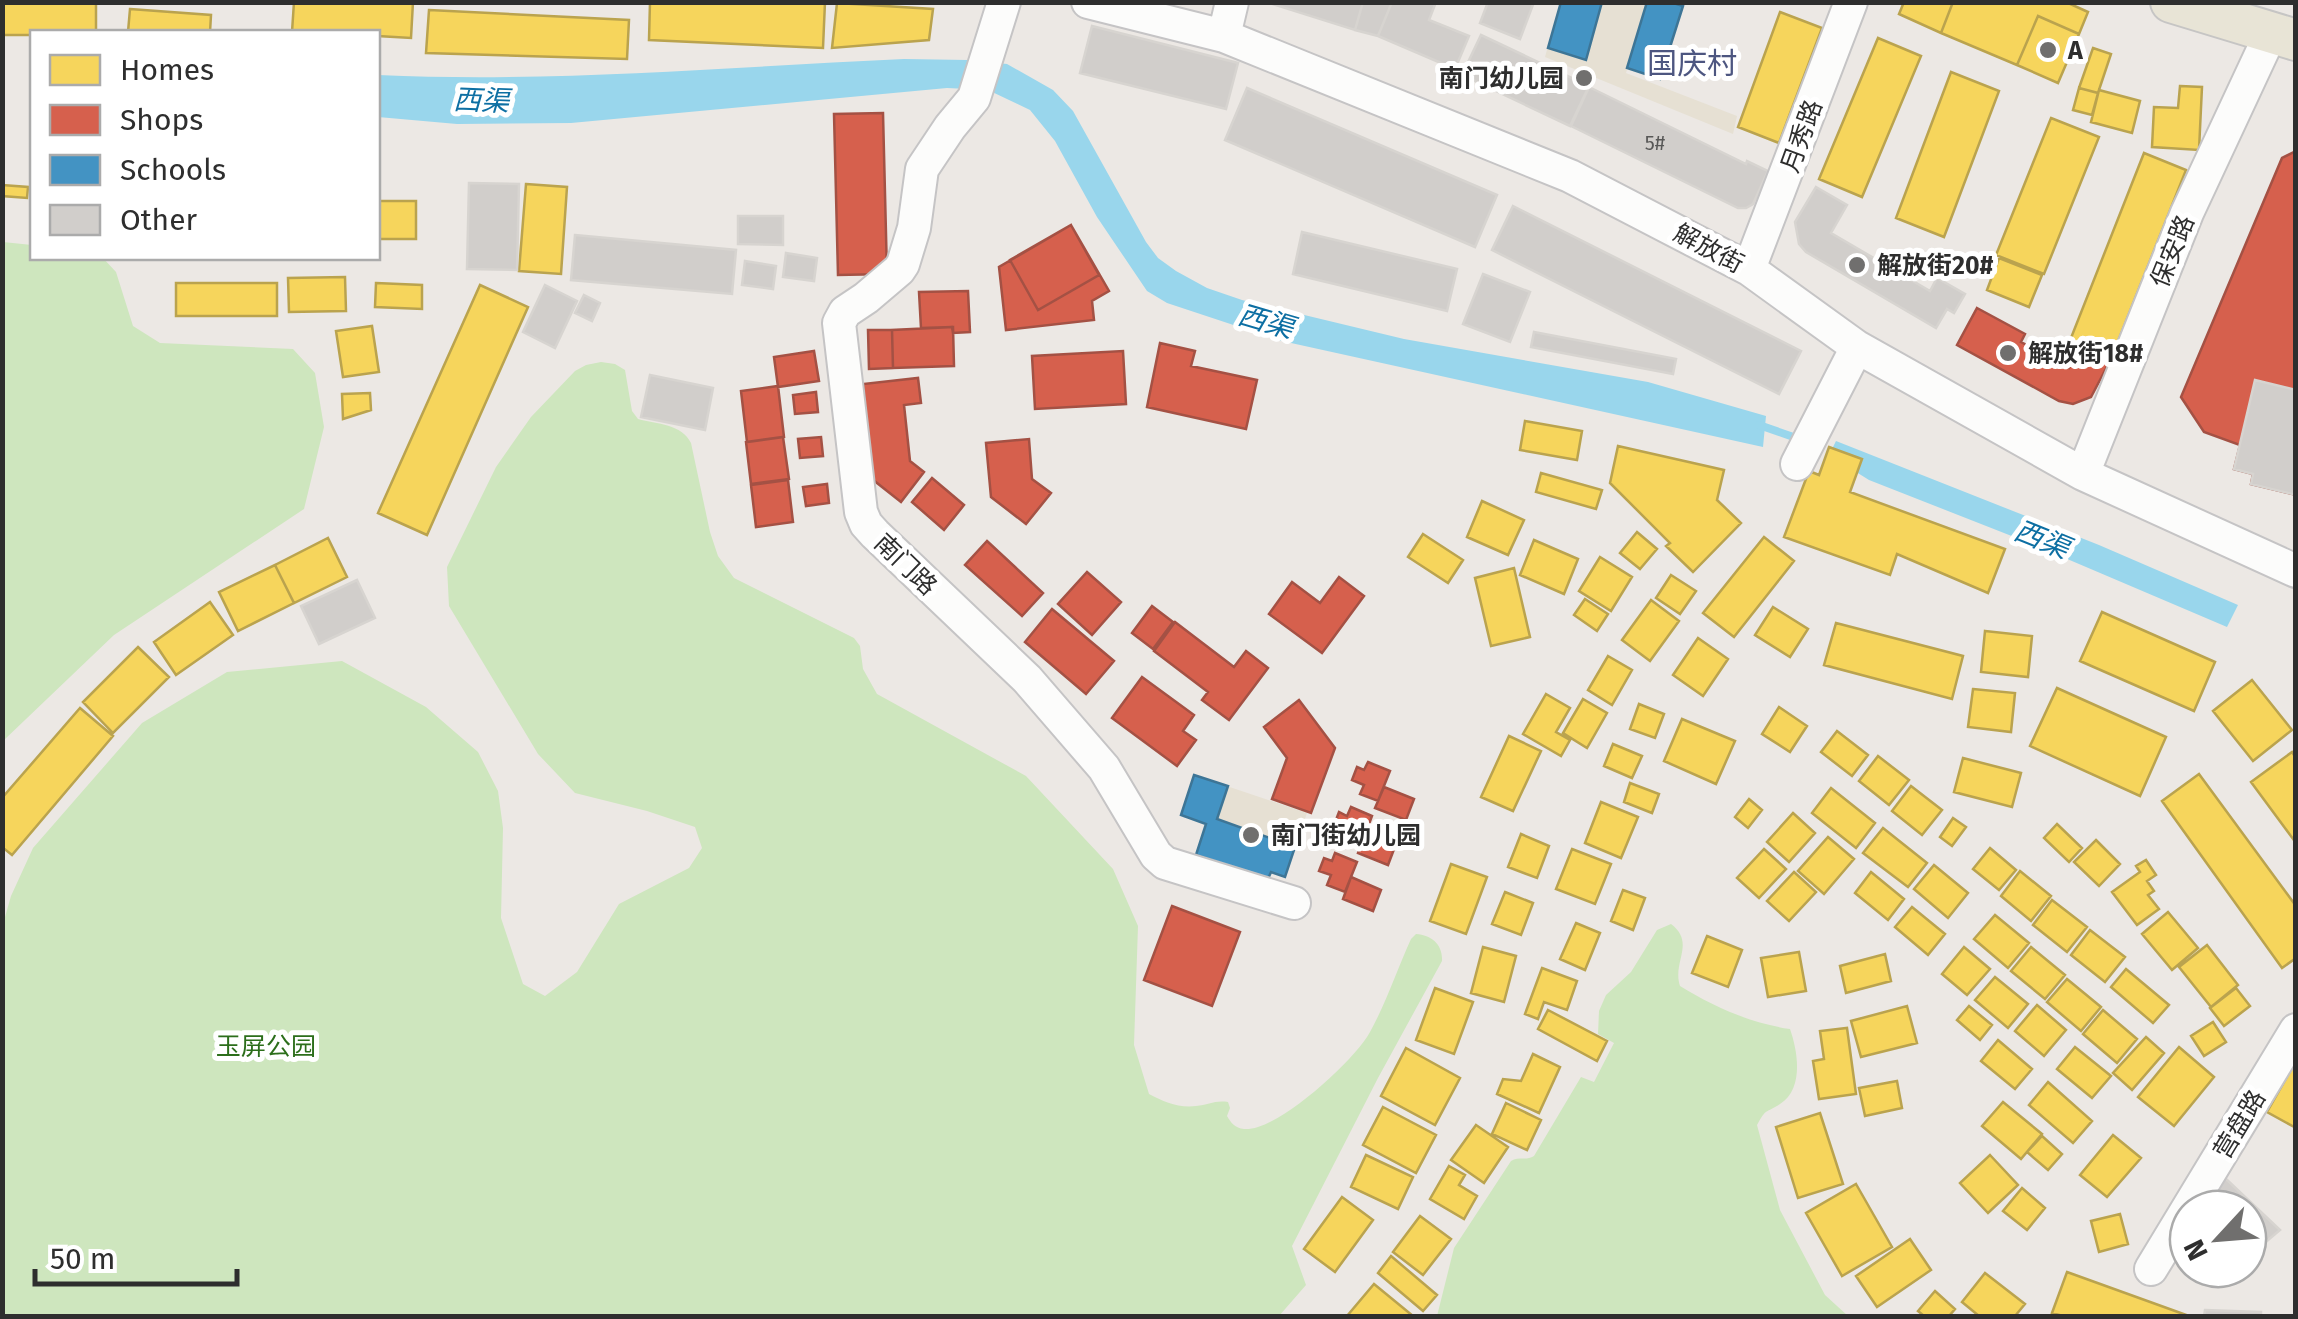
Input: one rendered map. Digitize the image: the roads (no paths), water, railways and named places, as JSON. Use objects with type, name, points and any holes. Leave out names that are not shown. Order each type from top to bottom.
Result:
[{"type":"main road","points":[[2170,2],[2283,37]]},
{"type":"street","name":"南门路","points":[[1004,2],[974,98],[922,170],[914,228],[903,264],[845,312],[838,323],[861,512],[875,534],[1027,679],[1104,768],[1164,864],[1294,903]]},
{"type":"street","name":"解放街","points":[[1088,2],[1224,36],[1570,176],[1750,269],[1857,347],[2083,474],[2296,571]]},
{"type":"street","points":[[1224,36],[1232,2]]},
{"type":"street","name":"月秀路","points":[[1750,269],[1850,2]]},
{"type":"street","name":"保安路","points":[[2083,474],[2187,213],[2283,37]]},
{"type":"street","points":[[1797,464],[1857,347]]},
{"type":"street","name":"营盘路","points":[[2151,1269],[2296,1030]]},
{"type":"water","points":[[904,59],[1007,64],[1053,90],[1073,111],[1158,258],[1207,288],[1404,339],[1648,382],[1766,416],[1763,447],[1282,341],[1167,303],[1147,291],[1097,217],[1055,141],[1030,110],[988,90],[947,88],[571,123],[457,124],[380,117],[380,75],[576,76]]},
{"type":"water","points":[[1836,441],[2099,545],[2238,605],[2227,627],[1869,480],[1829,455]]},
{"type":"waterway","name":"西渠","points":[[1759,425],[1802,440]]},
{"type":"place","name":"A","points":[[2048,50]]},
{"type":"place","name":"南门幼儿园","points":[[1584,78]]},
{"type":"place","name":"解放街20#","points":[[1857,265]]},
{"type":"place","name":"解放街18#","points":[[2008,353]]},
{"type":"place","name":"南门街幼儿园","points":[[1251,835]]},
{"type":"district","name":"国庆村","points":[[1692,64]]},
{"type":"park label","name":"玉屏公园","points":[[266,1046]]}]
